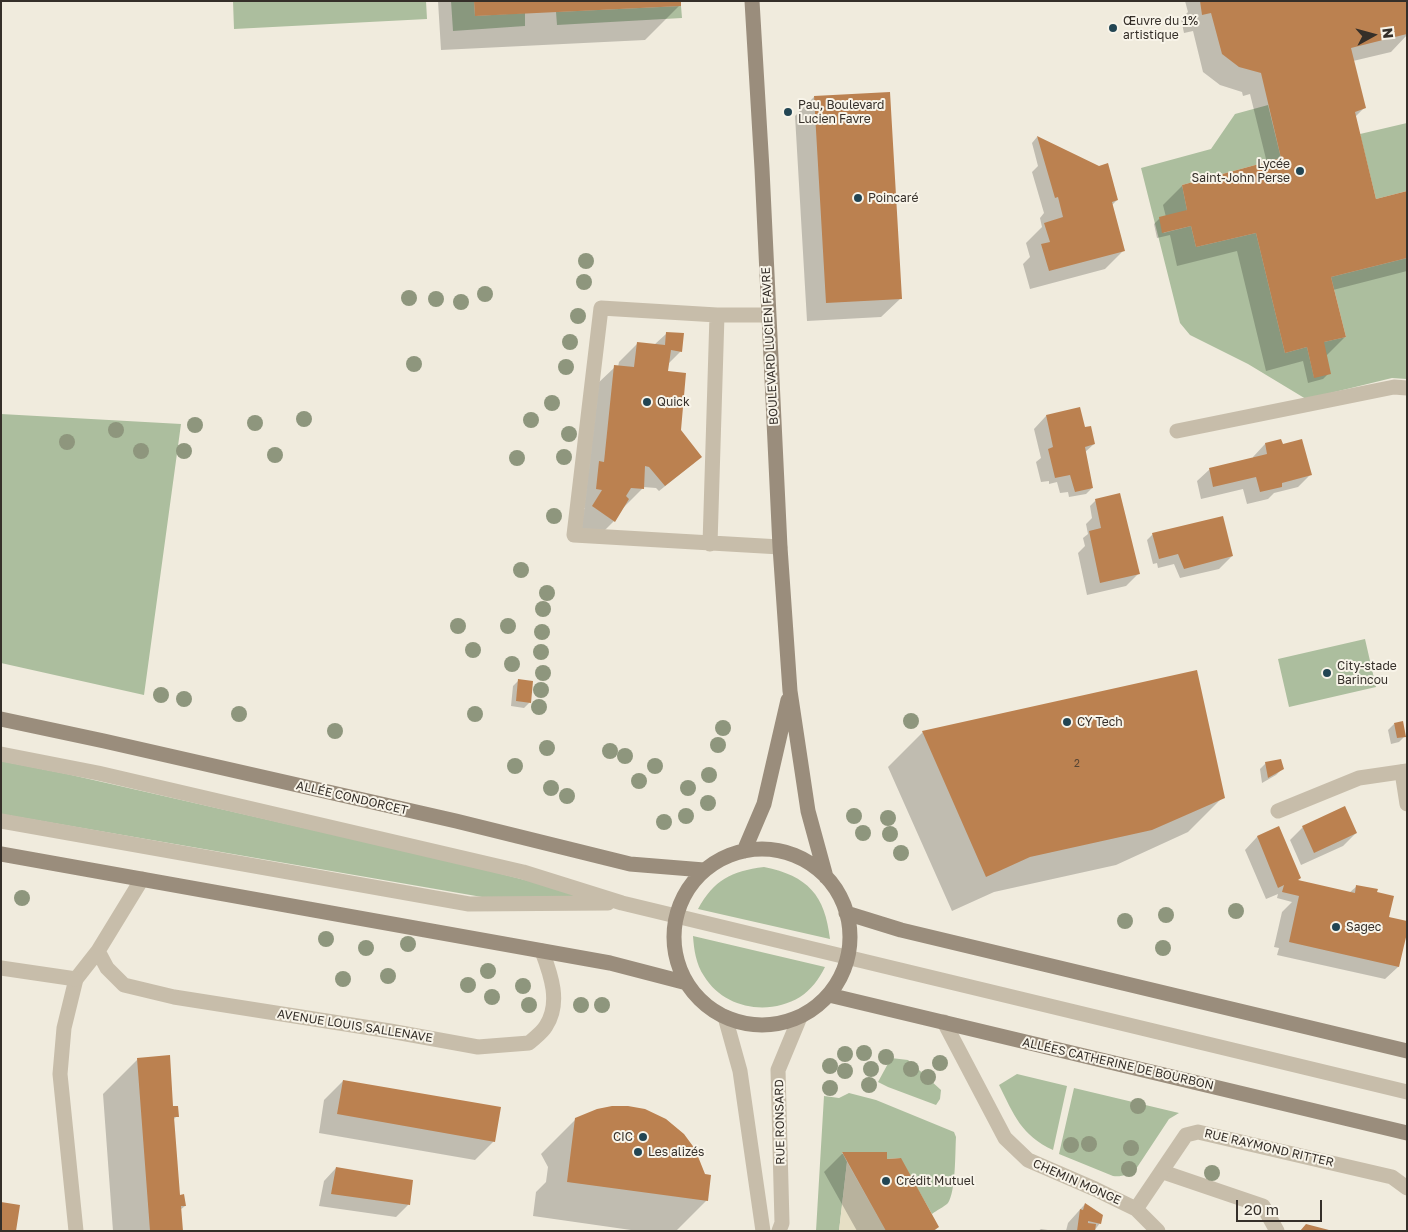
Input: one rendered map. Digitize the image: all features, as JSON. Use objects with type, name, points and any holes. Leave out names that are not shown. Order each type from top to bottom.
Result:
[{"type":"main road","name":"BOULEVARD LUCIEN FAVRE","points":[[752,1],[762,159],[780,547],[790,691],[808,811],[826,877]]},
{"type":"main road","name":"BOULEVARD LUCIEN FAVRE","points":[[744,851],[764,804],[790,691]]},
{"type":"main road","name":"ALLÉE CONDORCET","points":[[1,719],[408,810],[630,864],[704,870]]},
{"type":"main road","points":[[776,850],[810,864],[826,877],[838,894],[846,913],[850,932],[849,952],[842,975],[829,995],[815,1008],[800,1017],[781,1024],[760,1026],[741,1023],[710,1009],[697,998],[687,983],[679,966],[675,949],[677,916],[689,888],[704,870],[722,859],[744,851],[776,850]]},
{"type":"main road","points":[[1,854],[610,963],[687,983]]},
{"type":"main road","points":[[846,913],[901,930],[1407,1051]]},
{"type":"main road","name":"ALLÉES CATHERINE DE BOURBON","points":[[829,995],[1407,1133]]},
{"type":"street","points":[[768,315],[717,315],[601,308],[574,535],[780,547]]},
{"type":"street","points":[[710,544],[717,315]]},
{"type":"street","points":[[1177,431],[1394,387],[1407,388]]},
{"type":"street","points":[[1,754],[118,778],[523,872],[622,903],[1407,1092]]},
{"type":"street","points":[[1278,811],[1359,778],[1404,772],[1407,804]]},
{"type":"street","points":[[1,821],[469,904],[622,903]]},
{"type":"street","points":[[76,1231],[60,1074],[64,1028],[76,979],[98,951],[142,879]]},
{"type":"street","name":"AVENUE LOUIS SALLENAVE","points":[[98,951],[107,968],[124,986],[174,997],[478,1047],[529,1043],[545,1028],[553,1012],[552,978],[542,951]]},
{"type":"street","points":[[1,968],[76,979]]},
{"type":"street","points":[[725,1017],[740,1071],[763,1231]]},
{"type":"street","name":"RUE RONSARD","points":[[779,1231],[782,1223],[778,1070],[800,1017]]},
{"type":"street","name":"CHEMIN MONGE","points":[[944,1022],[1005,1138],[1028,1160],[1095,1188],[1136,1209],[1158,1231]]},
{"type":"street","name":"RUE RAYMOND RITTER","points":[[1136,1209],[1186,1135],[1198,1132],[1392,1177],[1407,1188]]},
{"type":"street","points":[[1162,1172],[1263,1206],[1277,1231]]},
{"type":"green space","points":[[233,1],[426,1],[427,19],[234,29]]},
{"type":"green space","points":[[451,1],[474,1],[475,16],[525,13],[525,26],[453,31]]},
{"type":"green space","points":[[681,6],[682,18],[557,25],[556,12]]},
{"type":"green space","points":[[1268,105],[1281,158],[1182,185],[1187,210],[1163,233],[1191,226],[1196,247],[1256,233],[1285,353],[1307,347],[1314,377],[1324,342],[1346,337],[1331,277],[1407,258],[1407,379],[1392,378],[1306,399],[1248,364],[1190,335],[1180,323],[1141,168],[1211,149],[1235,114]]},
{"type":"green space","points":[[1407,123],[1407,191],[1376,199],[1360,134]]},
{"type":"green space","points":[[1,414],[181,424],[144,695],[1,663]]},
{"type":"green space","name":"City-stade Barincou","points":[[1365,639],[1376,687],[1289,707],[1278,659]]},
{"type":"green space","points":[[1,761],[67,774],[458,863],[600,899],[482,897],[1,814]]},
{"type":"green space","points":[[764,867],[792,876],[812,890],[824,910],[830,939],[698,909],[717,884],[733,874]]},
{"type":"green space","points":[[693,936],[825,967],[814,984],[800,997],[788,1003],[775,1006],[748,1006],[723,996],[704,976],[697,962]]},
{"type":"green space","points":[[891,1058],[908,1060],[941,1090],[940,1099],[936,1105],[878,1082]]},
{"type":"green space","points":[[1017,1074],[1067,1086],[1053,1150],[1033,1138],[1026,1131],[1014,1115],[999,1085]]},
{"type":"green space","points":[[1074,1088],[1179,1113],[1169,1119],[1136,1169],[1125,1175],[1113,1176],[1059,1154]]},
{"type":"green space","points":[[849,1093],[876,1100],[954,1132],[956,1137],[954,1181],[948,1203],[932,1214],[900,1158],[887,1159],[842,1152],[847,1162],[839,1231],[816,1231],[824,1096],[839,1098]]},
{"type":"shaded area","points":[[847,1162],[886,1231],[839,1231]]},
{"type":"building","points":[[474,1],[681,1],[681,6],[475,16]]},
{"type":"building","name":"Lycée Saint-John Perse","points":[[1200,1],[1407,1],[1407,34],[1351,48],[1366,108],[1355,112],[1376,199],[1407,191],[1407,258],[1331,277],[1346,337],[1324,342],[1331,374],[1314,378],[1307,347],[1285,353],[1256,233],[1196,247],[1191,226],[1162,233],[1159,217],[1187,210],[1182,185],[1281,158],[1261,73],[1239,67],[1222,54],[1211,13],[1202,15]]},
{"type":"building","name":"Poincaré","points":[[890,92],[902,299],[826,303],[814,96]]},
{"type":"building","points":[[1037,136],[1099,166],[1108,163],[1118,200],[1112,202],[1125,251],[1049,271],[1041,244],[1050,242],[1044,223],[1063,217],[1058,197],[1055,198]]},
{"type":"building","name":"Quick","points":[[666,332],[684,333],[682,352],[671,350],[668,371],[686,373],[681,430],[702,457],[665,486],[649,467],[645,466],[644,489],[631,488],[626,496],[629,499],[615,522],[592,506],[602,490],[596,489],[599,461],[604,462],[614,365],[634,367],[637,342],[665,345]]},
{"type":"building","points":[[1080,407],[1085,427],[1091,426],[1095,444],[1085,447],[1093,488],[1075,492],[1070,475],[1055,478],[1048,449],[1053,447],[1046,415]]},
{"type":"building","points":[[1281,439],[1283,444],[1302,439],[1312,475],[1282,483],[1282,487],[1260,492],[1256,477],[1213,487],[1209,468],[1267,454],[1265,443]]},
{"type":"building","points":[[1120,493],[1140,574],[1100,583],[1089,531],[1101,528],[1095,499]]},
{"type":"building","points":[[1223,516],[1233,556],[1184,569],[1178,554],[1159,559],[1152,533]]},
{"type":"building","points":[[1197,670],[1225,798],[1152,830],[1030,857],[986,877],[922,731]]},
{"type":"building","points":[[518,679],[533,681],[531,703],[516,701]]},
{"type":"building","points":[[1403,721],[1406,737],[1397,738],[1394,723]]},
{"type":"building","points":[[1281,759],[1284,769],[1268,778],[1265,762]]},
{"type":"building","points":[[1345,806],[1357,833],[1314,853],[1302,826]]},
{"type":"building","points":[[1279,826],[1301,878],[1298,880],[1355,893],[1356,885],[1378,889],[1377,892],[1394,896],[1389,917],[1407,921],[1407,933],[1399,967],[1289,942],[1299,896],[1282,892],[1284,885],[1278,888],[1257,836]]},
{"type":"building","points":[[170,1055],[173,1106],[178,1106],[179,1117],[174,1117],[180,1195],[184,1194],[186,1206],[181,1206],[183,1231],[150,1231],[137,1058]]},
{"type":"building","points":[[343,1080],[501,1107],[495,1142],[337,1114]]},
{"type":"building","name":"Les alizés","points":[[612,1106],[645,1109],[666,1119],[684,1134],[695,1149],[705,1174],[711,1175],[708,1201],[567,1182],[575,1118],[597,1109]]},
{"type":"building","name":"Crédit Mutuel","points":[[842,1152],[887,1152],[887,1159],[901,1158],[939,1227],[933,1231],[886,1231]]},
{"type":"building","points":[[336,1167],[413,1180],[410,1205],[331,1194]]},
{"type":"building","points":[[1,1202],[20,1205],[16,1231],[1,1231]]},
{"type":"building","points":[[1085,1203],[1103,1215],[1101,1224],[1088,1221],[1088,1223],[1096,1224],[1095,1231],[1077,1231],[1080,1209],[1083,1210]]},
{"type":"building","points":[[1306,1224],[1329,1230],[1329,1231],[1300,1231]]},
{"type":"place","name":"Œuvre du 1% artistique","points":[[1113,28]]},
{"type":"place","name":"Pau, Boulevard Lucien Favre","points":[[788,112]]},
{"type":"place","name":"Lycée Saint-John Perse","points":[[1300,171]]},
{"type":"place","name":"Poincaré","points":[[858,198]]},
{"type":"place","name":"Quick","points":[[647,402]]},
{"type":"place","name":"City-stade Barincou","points":[[1327,673]]},
{"type":"place","name":"CY Tech","points":[[1067,722]]},
{"type":"place","name":"Sagec","points":[[1336,927]]},
{"type":"place","name":"CIC","points":[[643,1137]]},
{"type":"place","name":"Les alizés","points":[[638,1152]]},
{"type":"place","name":"Crédit Mutuel","points":[[886,1181]]}]
